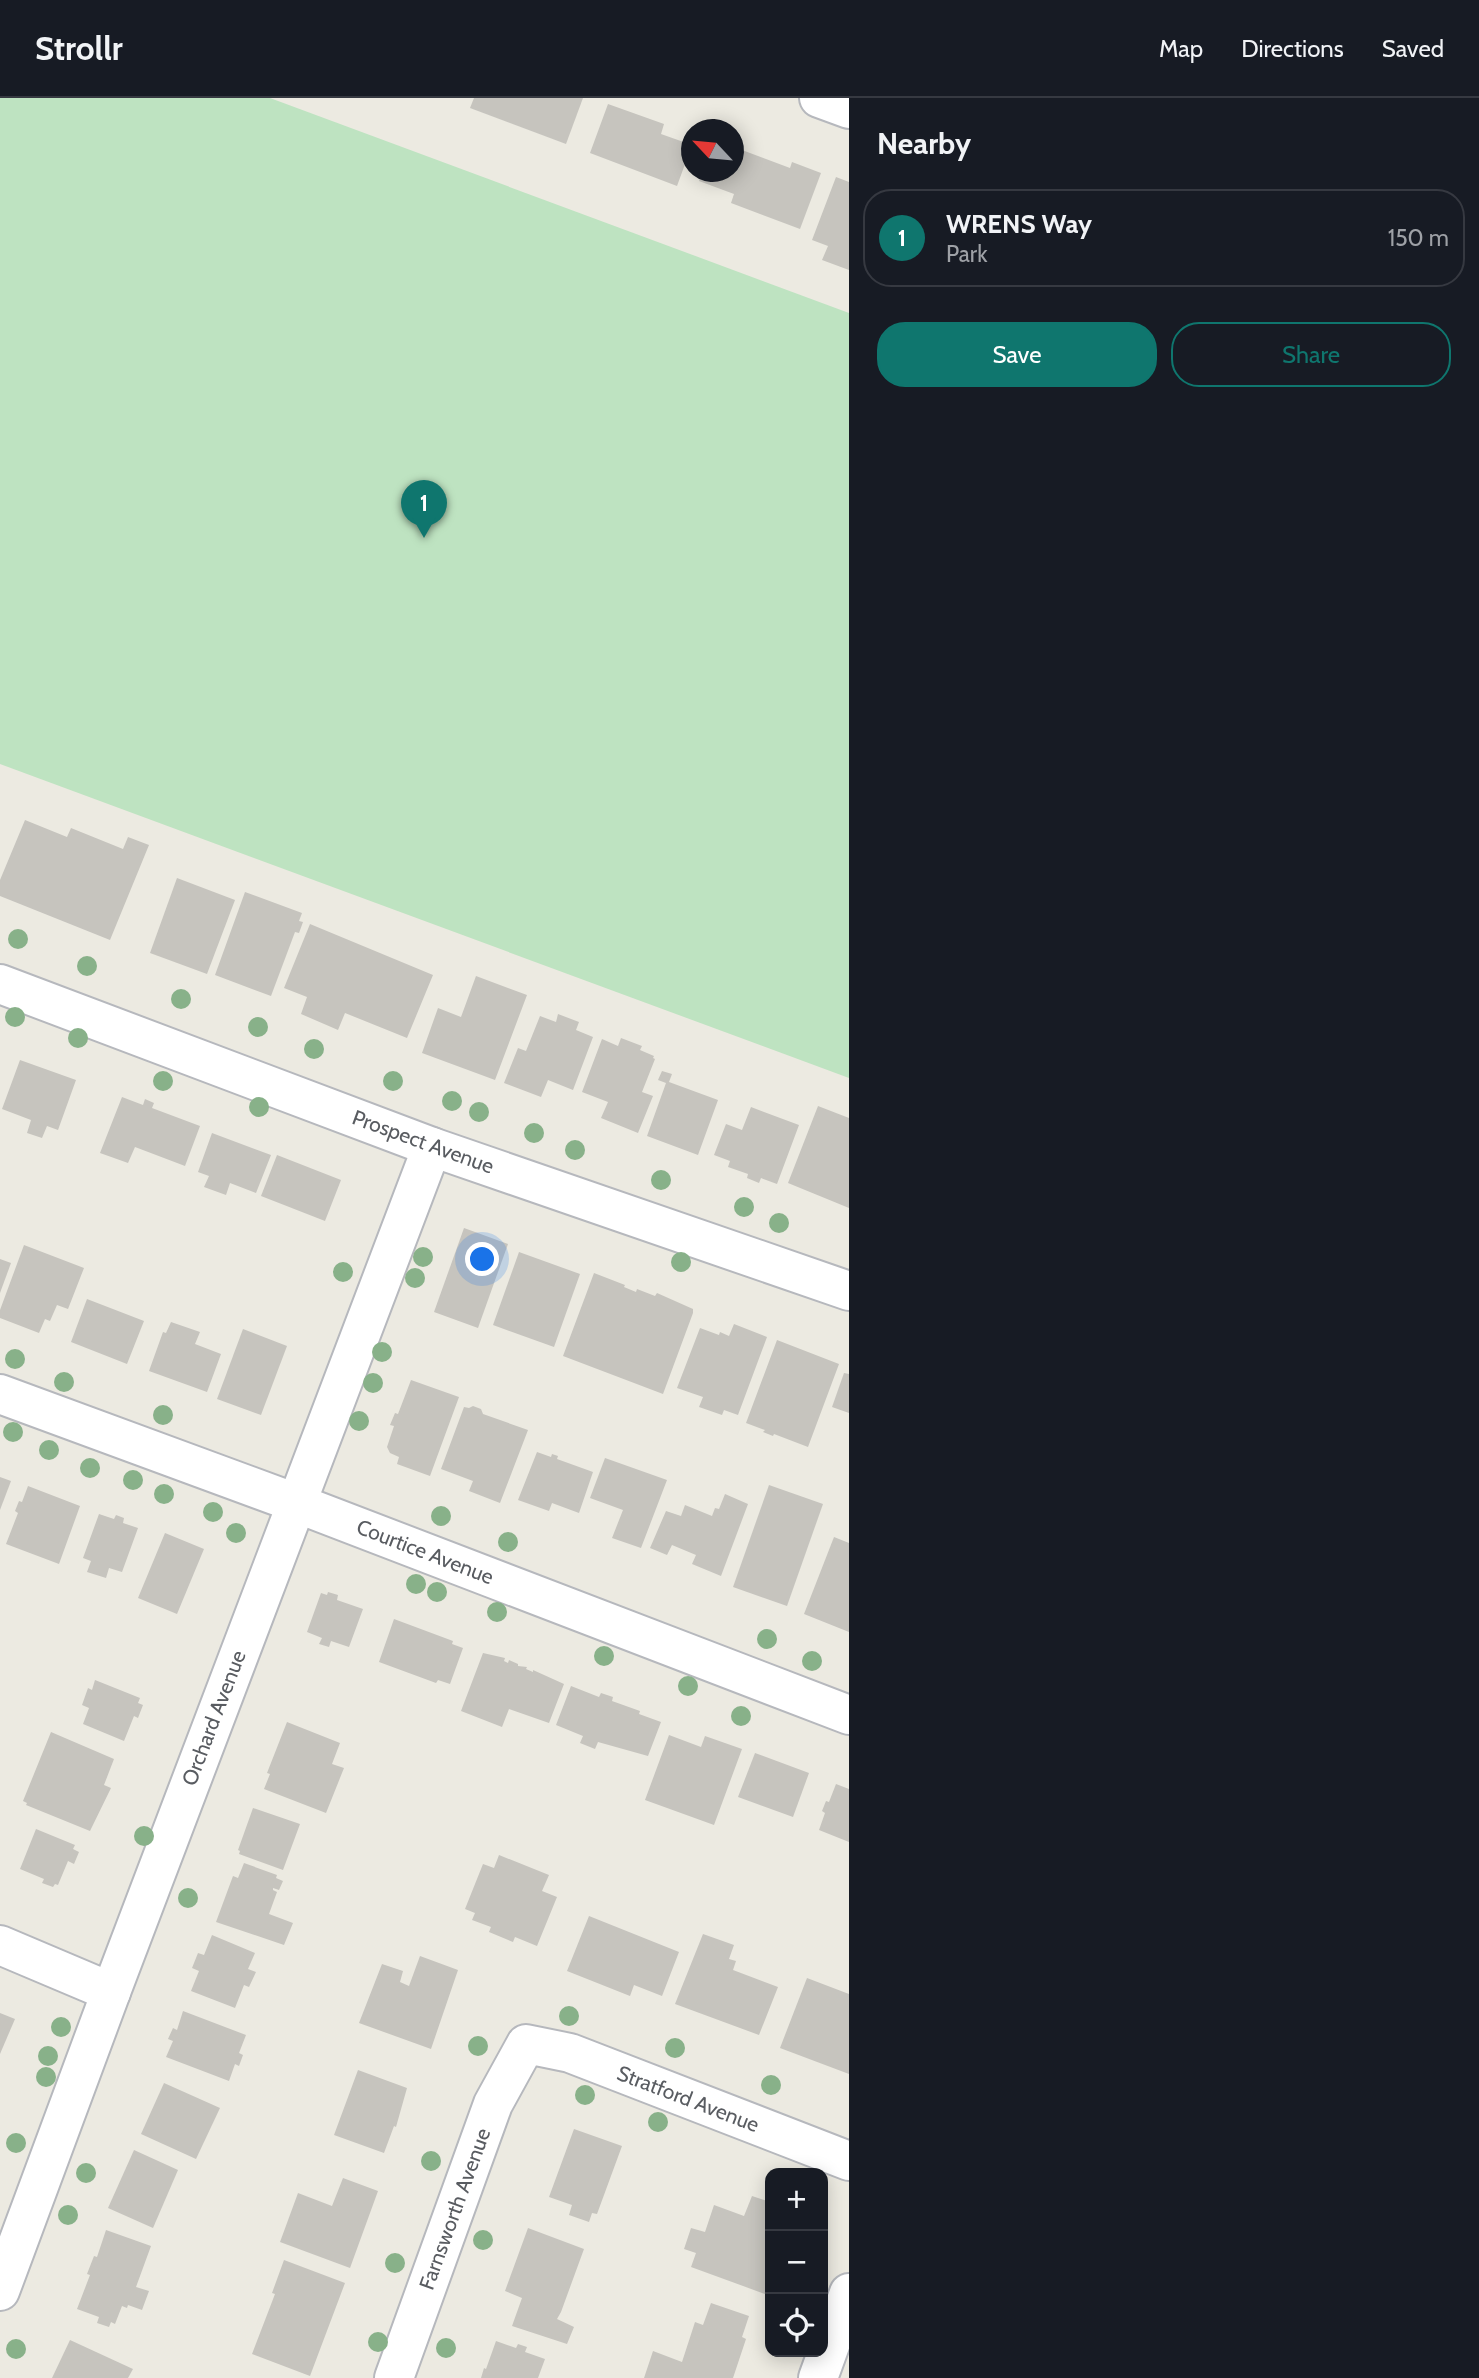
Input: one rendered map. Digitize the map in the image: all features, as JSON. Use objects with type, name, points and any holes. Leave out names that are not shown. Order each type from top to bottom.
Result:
[{"type":"street","points":[[819,98],[849,109]]},
{"type":"street","name":"Prospect Avenue","points":[[0,984],[432,1147],[849,1292]]},
{"type":"street","name":"Orchard Avenue","points":[[0,2291],[432,1147]]},
{"type":"street","name":"Courtice Avenue","points":[[0,1395],[296,1503],[849,1715]]},
{"type":"street","points":[[0,1945],[111,1992]]},
{"type":"street","name":"Stratford Avenue","points":[[526,2044],[570,2053],[849,2161]]},
{"type":"street","name":"Farnsworth Avenue","points":[[394,2378],[494,2104],[526,2044]]},
{"type":"street","points":[[818,2378],[849,2292]]},
{"type":"green space","points":[[0,98],[270,98],[849,313],[849,1078],[0,764]]},
{"type":"building","points":[[474,98],[583,98],[566,144],[470,108]]},
{"type":"building","points":[[608,104],[664,124],[661,134],[681,141],[681,175],[677,186],[590,153]]},
{"type":"building","points":[[744,151],[790,168],[792,162],[821,173],[800,229],[731,203],[734,194],[702,182],[744,182]]},
{"type":"building","points":[[836,177],[849,182],[849,270],[822,260],[828,246],[812,240]]},
{"type":"building","points":[[25,820],[67,837],[71,828],[123,849],[128,837],[149,845],[110,940],[0,896],[0,880]]},
{"type":"building","points":[[177,878],[235,900],[207,974],[150,953]]},
{"type":"building","points":[[245,892],[302,913],[299,921],[303,922],[299,933],[295,932],[271,996],[215,975]]},
{"type":"building","points":[[310,924],[433,975],[407,1038],[345,1013],[338,1030],[301,1014],[307,997],[284,988]]},
{"type":"building","points":[[476,976],[527,995],[495,1080],[422,1053],[438,1008],[461,1017]]},
{"type":"building","points":[[558,1014],[579,1022],[576,1030],[593,1037],[573,1090],[548,1080],[541,1097],[504,1083],[518,1048],[526,1051],[540,1016],[556,1022]]},
{"type":"building","points":[[621,1038],[642,1046],[640,1050],[655,1059],[642,1092],[653,1096],[638,1133],[601,1118],[608,1102],[582,1092],[602,1039],[618,1046]]},
{"type":"building","points":[[20,1060],[76,1080],[58,1130],[47,1126],[42,1138],[27,1133],[31,1120],[2,1109]]},
{"type":"building","points":[[662,1071],[672,1074],[669,1082],[718,1100],[698,1155],[647,1136],[666,1083],[658,1080]]},
{"type":"building","points":[[122,1097],[143,1105],[145,1099],[154,1103],[152,1108],[200,1126],[185,1166],[135,1147],[128,1163],[100,1153]]},
{"type":"building","points":[[818,1106],[849,1118],[849,1208],[788,1183]]},
{"type":"building","points":[[751,1107],[799,1125],[777,1184],[761,1178],[759,1183],[747,1178],[748,1174],[728,1167],[730,1161],[714,1155],[726,1124],[742,1130]]},
{"type":"building","points":[[212,1133],[271,1155],[256,1193],[230,1183],[226,1195],[204,1187],[209,1176],[198,1172]]},
{"type":"building","points":[[277,1155],[341,1180],[325,1221],[261,1196]]},
{"type":"building","points":[[464,1228],[508,1244],[478,1328],[434,1312]]},
{"type":"building","points":[[24,1245],[84,1268],[68,1309],[57,1305],[50,1321],[45,1319],[39,1333],[0,1318],[0,1310]]},
{"type":"building","points":[[519,1252],[580,1274],[554,1347],[493,1325]]},
{"type":"building","points":[[0,1259],[11,1263],[0,1293]]},
{"type":"building","points":[[594,1273],[636,1292],[637,1289],[655,1296],[657,1293],[693,1309],[663,1394],[563,1356]]},
{"type":"building","points":[[87,1299],[144,1321],[127,1364],[71,1342]]},
{"type":"building","points":[[171,1322],[200,1332],[195,1344],[221,1354],[207,1392],[149,1371],[163,1332],[166,1333]]},
{"type":"building","points":[[734,1324],[767,1337],[738,1415],[724,1410],[722,1415],[699,1407],[703,1397],[677,1388],[700,1328],[729,1336]]},
{"type":"building","points":[[243,1329],[287,1346],[261,1415],[217,1399]]},
{"type":"building","points":[[777,1340],[839,1364],[808,1447],[774,1434],[773,1436],[746,1423]]},
{"type":"building","points":[[844,1373],[849,1374],[849,1413],[832,1407]]},
{"type":"building","points":[[411,1380],[459,1397],[430,1476],[397,1464],[399,1457],[390,1453],[387,1447],[394,1426],[390,1425],[395,1413],[398,1414]]},
{"type":"building","points":[[464,1407],[481,1409],[483,1414],[528,1430],[500,1503],[469,1491],[473,1481],[441,1469]]},
{"type":"building","points":[[537,1452],[551,1457],[552,1454],[558,1456],[557,1459],[593,1472],[579,1513],[552,1503],[549,1511],[518,1500]]},
{"type":"building","points":[[605,1458],[667,1480],[641,1548],[612,1538],[623,1510],[590,1498]]},
{"type":"building","points":[[0,1477],[11,1481],[0,1510]]},
{"type":"building","points":[[769,1485],[823,1504],[787,1606],[733,1587]]},
{"type":"building","points":[[28,1486],[80,1506],[59,1564],[6,1544],[18,1513],[15,1511]]},
{"type":"building","points":[[725,1494],[748,1504],[721,1576],[692,1564],[696,1555],[672,1545],[667,1555],[650,1548],[666,1511],[681,1516],[685,1505],[712,1516],[715,1508],[719,1509]]},
{"type":"building","points":[[99,1514],[114,1519],[116,1515],[124,1518],[123,1523],[138,1528],[122,1572],[109,1568],[106,1578],[87,1572],[91,1561],[83,1558]]},
{"type":"building","points":[[165,1533],[204,1549],[177,1614],[138,1598]]},
{"type":"building","points":[[834,1537],[849,1543],[849,1632],[804,1614]]},
{"type":"building","points":[[328,1592],[338,1595],[337,1600],[363,1609],[349,1647],[331,1641],[329,1647],[319,1644],[322,1638],[307,1632],[321,1593],[327,1595]]},
{"type":"building","points":[[394,1619],[453,1641],[452,1644],[463,1648],[450,1684],[438,1680],[436,1683],[379,1662]]},
{"type":"building","points":[[483,1653],[505,1658],[504,1661],[508,1663],[509,1660],[564,1684],[549,1723],[509,1709],[502,1727],[461,1711]]},
{"type":"building","points":[[95,1680],[140,1698],[138,1703],[143,1705],[138,1718],[134,1716],[124,1741],[83,1724],[89,1708],[82,1705],[88,1688],[92,1690]]},
{"type":"building","points":[[571,1686],[599,1697],[601,1693],[613,1697],[612,1701],[661,1722],[648,1756],[598,1742],[595,1749],[580,1743],[583,1736],[556,1725]]},
{"type":"building","points":[[287,1722],[340,1743],[332,1764],[344,1768],[326,1813],[264,1789],[270,1774],[267,1773]]},
{"type":"building","points":[[51,1732],[114,1759],[104,1785],[111,1788],[90,1831],[26,1805],[23,1801]]},
{"type":"building","points":[[669,1735],[701,1747],[705,1736],[742,1749],[714,1825],[645,1800]]},
{"type":"building","points":[[755,1753],[809,1773],[793,1817],[738,1797]]},
{"type":"building","points":[[836,1784],[849,1789],[849,1842],[819,1830],[825,1813],[822,1811]]},
{"type":"building","points":[[253,1808],[300,1824],[283,1870],[239,1854],[238,1850]]},
{"type":"building","points":[[36,1829],[75,1845],[73,1849],[79,1852],[74,1864],[68,1861],[58,1885],[53,1887],[42,1883],[44,1879],[20,1869]]},
{"type":"building","points":[[499,1855],[549,1875],[542,1891],[557,1897],[537,1946],[515,1937],[513,1942],[489,1932],[491,1927],[472,1920],[475,1913],[465,1909],[483,1864],[494,1868]]},
{"type":"building","points":[[244,1863],[277,1875],[276,1878],[283,1881],[279,1890],[273,1888],[277,1892],[269,1914],[293,1923],[284,1945],[216,1922],[233,1876],[238,1878]]},
{"type":"building","points":[[589,1916],[679,1952],[662,1996],[634,1985],[630,1996],[567,1971]]},
{"type":"building","points":[[703,1934],[734,1945],[729,1959],[736,1961],[733,1970],[778,1987],[759,2035],[675,2004]]},
{"type":"building","points":[[212,1935],[255,1953],[248,1969],[256,1972],[249,1987],[244,1985],[235,2008],[191,1991],[199,1971],[192,1968],[198,1953],[204,1955]]},
{"type":"building","points":[[420,1956],[458,1970],[431,2049],[359,2023],[382,1964],[403,1971],[400,1982],[409,1986]]},
{"type":"building","points":[[807,1978],[849,1994],[849,2074],[780,2048]]},
{"type":"building","points":[[183,2011],[246,2035],[239,2053],[243,2055],[239,2066],[235,2064],[229,2081],[166,2057],[173,2041],[168,2039],[173,2028],[177,2030]]},
{"type":"building","points":[[0,2013],[15,2019],[0,2054]]},
{"type":"building","points":[[358,2070],[407,2088],[396,2127],[394,2126],[384,2153],[334,2135]]},
{"type":"building","points":[[164,2083],[220,2108],[196,2159],[141,2134]]},
{"type":"building","points":[[574,2129],[622,2146],[597,2214],[592,2213],[589,2222],[569,2215],[572,2205],[549,2197]]},
{"type":"building","points":[[134,2150],[178,2170],[153,2228],[108,2208]]},
{"type":"building","points":[[343,2178],[378,2191],[350,2268],[280,2242],[298,2193],[332,2206]]},
{"type":"building","points":[[752,2196],[765,2200],[765,2294],[691,2267],[696,2253],[684,2249],[691,2228],[705,2232],[714,2205],[744,2216]]},
{"type":"building","points":[[528,2228],[584,2249],[557,2319],[574,2327],[567,2344],[512,2326],[522,2298],[505,2291]]},
{"type":"building","points":[[106,2230],[151,2246],[136,2287],[149,2291],[142,2310],[128,2305],[127,2308],[122,2306],[115,2324],[111,2322],[109,2327],[97,2323],[99,2317],[77,2309],[90,2275],[87,2274],[94,2256],[97,2257]]},
{"type":"building","points":[[284,2260],[345,2283],[310,2376],[252,2354],[275,2294],[272,2293]]},
{"type":"building","points":[[711,2303],[749,2316],[742,2337],[746,2339],[733,2378],[644,2378],[653,2351],[682,2362],[695,2322],[703,2325]]},
{"type":"building","points":[[70,2340],[133,2369],[128,2378],[52,2378]]},
{"type":"building","points":[[496,2341],[516,2348],[518,2344],[527,2347],[525,2352],[545,2359],[538,2378],[481,2378]]},
{"type":"place","name":"WRENS Way","points":[[424,538]]}]
